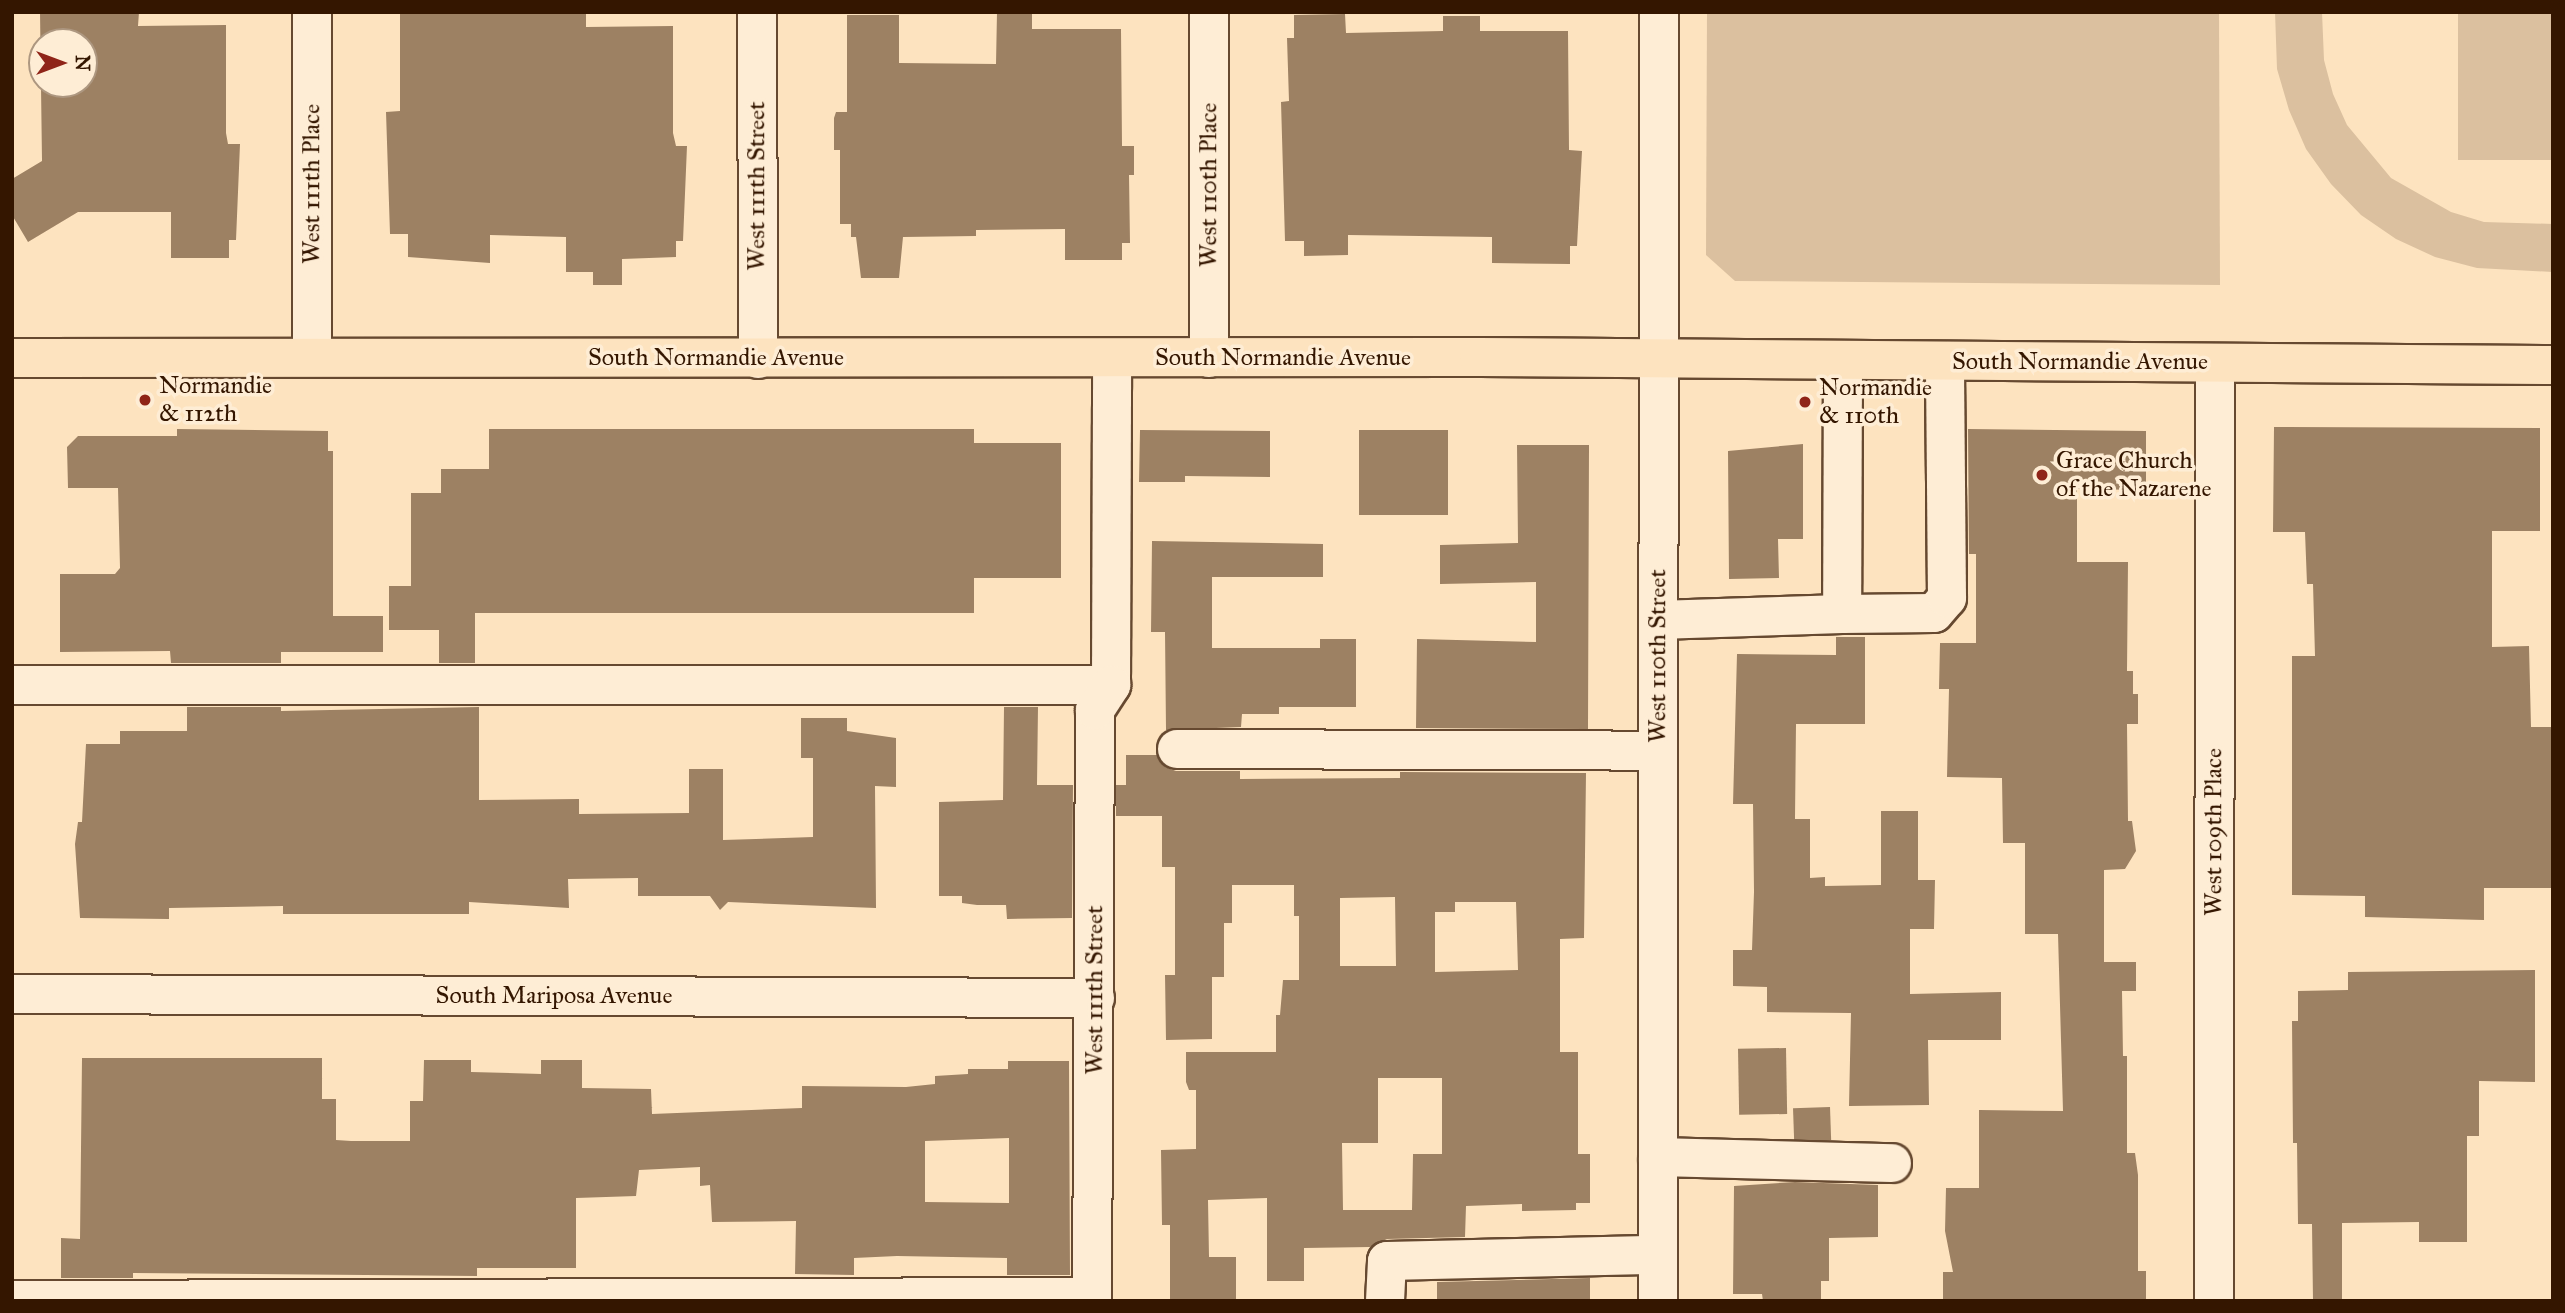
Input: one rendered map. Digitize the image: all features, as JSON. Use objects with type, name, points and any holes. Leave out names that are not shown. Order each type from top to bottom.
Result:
[{"type":"main road","name":"South Normandie Avenue","points":[[12,358],[312,356],[1659,359],[2553,365]]},
{"type":"street","name":"West 111th Place","points":[[312,12],[312,356]]},
{"type":"street","name":"West 111th Street","points":[[757,12],[758,359]]},
{"type":"street","name":"West 110th Place","points":[[1209,12],[1209,358]]},
{"type":"street","name":"West 110th Street","points":[[1658,1301],[1659,12]]},
{"type":"street","points":[[12,685],[1111,685],[1112,358]]},
{"type":"street","points":[[1842,614],[1843,360]]},
{"type":"street","points":[[1658,620],[1934,613],[1947,598],[1945,361]]},
{"type":"street","name":"West 109th Place","points":[[2214,1301],[2215,363]]},
{"type":"street","name":"West 111th Street","points":[[1092,1299],[1095,710],[1111,685]]},
{"type":"street","points":[[1177,749],[1658,751]]},
{"type":"street","name":"South Mariposa Avenue","points":[[12,993],[1095,998]]},
{"type":"street","points":[[1658,1157],[1892,1163]]},
{"type":"street","points":[[1385,1301],[1387,1261],[1658,1255]]},
{"type":"street","points":[[12,1300],[1092,1299]]},
{"type":"shaded area","points":[[1707,12],[2219,12],[2220,285],[1735,281],[1706,255]]},
{"type":"shaded area","points":[[2275,12],[2322,12],[2324,60],[2333,94],[2347,125],[2391,178],[2451,212],[2484,222],[2553,224],[2553,272],[2477,268],[2435,257],[2396,239],[2361,215],[2331,184],[2306,149],[2289,110],[2277,69]]},
{"type":"shaded area","points":[[2458,12],[2553,12],[2553,160],[2458,160]]},
{"type":"building","points":[[40,12],[139,12],[138,26],[226,25],[226,133],[228,144],[240,144],[236,240],[229,240],[229,258],[171,258],[171,212],[78,212],[28,242],[12,215],[12,179],[42,161],[41,98],[98,98],[98,28],[40,28]]},
{"type":"building","points":[[586,12],[586,27],[673,26],[673,133],[676,146],[687,146],[683,241],[676,241],[676,257],[622,259],[622,285],[593,285],[593,272],[566,272],[566,237],[490,235],[490,263],[408,257],[408,234],[390,234],[386,112],[400,111],[400,14]]},
{"type":"building","points":[[997,12],[1032,12],[1032,29],[1121,29],[1122,146],[1134,146],[1134,175],[1129,175],[1130,243],[1122,243],[1122,260],[1065,260],[1065,229],[976,230],[976,236],[903,237],[899,278],[861,278],[856,237],[851,237],[851,224],[840,224],[840,150],[834,150],[836,112],[847,112],[847,15],[899,15],[899,63],[996,64]]},
{"type":"building","points":[[1345,14],[1346,33],[1443,31],[1443,16],[1480,16],[1480,31],[1568,31],[1569,150],[1582,151],[1577,246],[1570,246],[1570,264],[1492,263],[1492,237],[1348,235],[1348,255],[1304,256],[1304,241],[1285,241],[1281,102],[1289,101],[1287,38],[1294,38],[1294,15]]},
{"type":"building","points":[[2274,427],[2540,428],[2540,531],[2492,531],[2492,647],[2529,646],[2531,727],[2552,727],[2553,888],[2484,888],[2484,920],[2365,917],[2365,896],[2292,895],[2292,656],[2315,656],[2313,584],[2307,584],[2305,532],[2273,532]]},
{"type":"building","points":[[177,429],[328,431],[328,451],[333,451],[333,616],[383,616],[383,652],[281,652],[281,663],[171,663],[170,651],[60,652],[60,574],[115,574],[120,568],[118,488],[68,488],[67,447],[78,436],[177,436]]},
{"type":"building","points":[[489,429],[974,429],[974,443],[1061,443],[1061,578],[974,578],[974,613],[475,613],[475,663],[439,663],[439,630],[389,630],[389,586],[411,586],[411,493],[441,493],[441,469],[489,469]]},
{"type":"building","points":[[1968,429],[2146,431],[2146,490],[2077,489],[2077,562],[2128,562],[2127,671],[2133,671],[2133,694],[2138,694],[2138,724],[2127,724],[2128,821],[2132,821],[2136,851],[2125,869],[2104,870],[2104,962],[2136,962],[2136,991],[2122,991],[2123,1056],[2127,1056],[2127,1153],[2135,1153],[2138,1175],[2138,1271],[2146,1271],[2146,1301],[1943,1301],[1943,1272],[1953,1272],[1945,1231],[1946,1188],[1979,1188],[1979,1110],[2063,1111],[2058,934],[2025,934],[2025,843],[2003,843],[2002,778],[1947,777],[1949,689],[1939,689],[1940,643],[1976,643],[1976,554],[1969,554]]},
{"type":"building","points":[[1140,430],[1270,431],[1270,477],[1185,476],[1185,482],[1139,482]]},
{"type":"building","points":[[1359,430],[1448,430],[1448,515],[1359,515]]},
{"type":"building","points":[[1803,444],[1803,539],[1778,539],[1779,578],[1729,579],[1728,451]]},
{"type":"building","points":[[1517,445],[1589,445],[1588,729],[1416,728],[1417,639],[1536,642],[1536,582],[1440,584],[1440,545],[1518,543]]},
{"type":"building","points":[[1152,541],[1323,544],[1323,577],[1212,577],[1212,648],[1320,648],[1320,639],[1356,639],[1356,707],[1279,707],[1279,714],[1242,714],[1241,727],[1166,730],[1165,632],[1151,632]]},
{"type":"building","points":[[1836,637],[1865,637],[1865,724],[1796,724],[1795,819],[1810,819],[1810,878],[1825,877],[1825,886],[1881,885],[1881,811],[1918,811],[1918,880],[1935,880],[1934,929],[1910,929],[1910,994],[2001,992],[2001,1040],[1928,1040],[1929,1105],[1849,1106],[1851,1013],[1767,1012],[1767,987],[1733,986],[1733,950],[1752,950],[1754,892],[1753,804],[1733,804],[1737,654],[1836,655]]},
{"type":"building","points":[[187,707],[281,707],[281,711],[479,707],[479,800],[579,799],[579,814],[689,813],[689,769],[723,769],[723,840],[813,837],[813,758],[801,758],[801,718],[847,718],[847,731],[896,738],[896,787],[875,786],[876,908],[728,902],[720,910],[710,896],[638,896],[638,878],[568,879],[569,908],[469,902],[469,914],[283,914],[283,906],[169,908],[169,919],[80,918],[75,844],[78,822],[82,822],[86,744],[120,744],[120,731],[187,731]]},
{"type":"building","points":[[1004,707],[1038,707],[1037,785],[1073,785],[1072,918],[1007,919],[1006,905],[962,903],[962,896],[939,896],[939,802],[1003,800]]},
{"type":"building","points":[[1126,755],[1157,755],[1165,767],[1176,771],[1240,771],[1240,779],[1400,778],[1400,772],[1586,773],[1584,938],[1560,939],[1560,1052],[1578,1052],[1578,1154],[1590,1154],[1590,1203],[1576,1203],[1576,1210],[1522,1211],[1522,1204],[1466,1206],[1465,1237],[1387,1239],[1370,1247],[1304,1248],[1304,1281],[1267,1281],[1267,1198],[1208,1200],[1209,1257],[1236,1257],[1236,1301],[1170,1301],[1170,1225],[1162,1225],[1161,1150],[1196,1149],[1196,1090],[1189,1090],[1186,1082],[1186,1052],[1276,1052],[1276,1015],[1280,1015],[1283,980],[1299,980],[1299,916],[1294,916],[1294,885],[1232,885],[1232,923],[1224,923],[1224,977],[1212,977],[1212,1039],[1166,1040],[1165,975],[1175,975],[1175,867],[1162,867],[1162,816],[1116,816],[1116,785],[1126,785]],"holes":[[[1395,897],[1396,966],[1340,966],[1340,898]],[[1455,902],[1516,902],[1518,970],[1435,972],[1435,912],[1455,912]],[[1378,1078],[1442,1078],[1442,1154],[1413,1154],[1412,1210],[1343,1210],[1342,1143],[1378,1143]]]},
{"type":"building","points":[[2535,970],[2535,1082],[2479,1081],[2479,1136],[2467,1136],[2467,1242],[2419,1242],[2419,1222],[2342,1223],[2342,1301],[2313,1301],[2312,1224],[2298,1224],[2297,1143],[2293,1143],[2292,1021],[2298,1021],[2298,991],[2348,990],[2348,972]]},
{"type":"building","points":[[1786,1048],[1787,1114],[1739,1115],[1738,1049]]},
{"type":"building","points":[[82,1058],[322,1058],[322,1099],[336,1099],[336,1140],[351,1141],[410,1141],[410,1101],[423,1101],[424,1060],[471,1060],[471,1072],[541,1074],[541,1060],[582,1060],[582,1088],[651,1089],[652,1114],[802,1108],[802,1086],[906,1087],[935,1084],[935,1076],[968,1074],[968,1069],[1008,1069],[1008,1061],[1069,1061],[1070,1275],[1007,1275],[1007,1258],[897,1256],[854,1258],[854,1275],[795,1274],[796,1221],[712,1222],[710,1185],[700,1186],[700,1167],[639,1170],[636,1196],[576,1198],[576,1268],[477,1268],[477,1276],[133,1273],[133,1278],[61,1278],[61,1238],[80,1239]],"holes":[[[1009,1138],[1009,1203],[925,1202],[925,1141]]]},
{"type":"building","points":[[1830,1107],[1831,1140],[1794,1141],[1793,1108]]},
{"type":"building","points":[[1795,1182],[1878,1185],[1878,1237],[1829,1238],[1829,1281],[1821,1281],[1821,1301],[1763,1301],[1762,1294],[1733,1294],[1734,1186]]},
{"type":"building","points":[[1590,1278],[1590,1301],[1437,1301],[1437,1282]]},
{"type":"place","name":"Normandie & 112th","points":[[145,400]]},
{"type":"place","name":"Normandie & 110th","points":[[1805,402]]},
{"type":"place","name":"Grace Church of the Nazarene","points":[[2042,475]]}]
